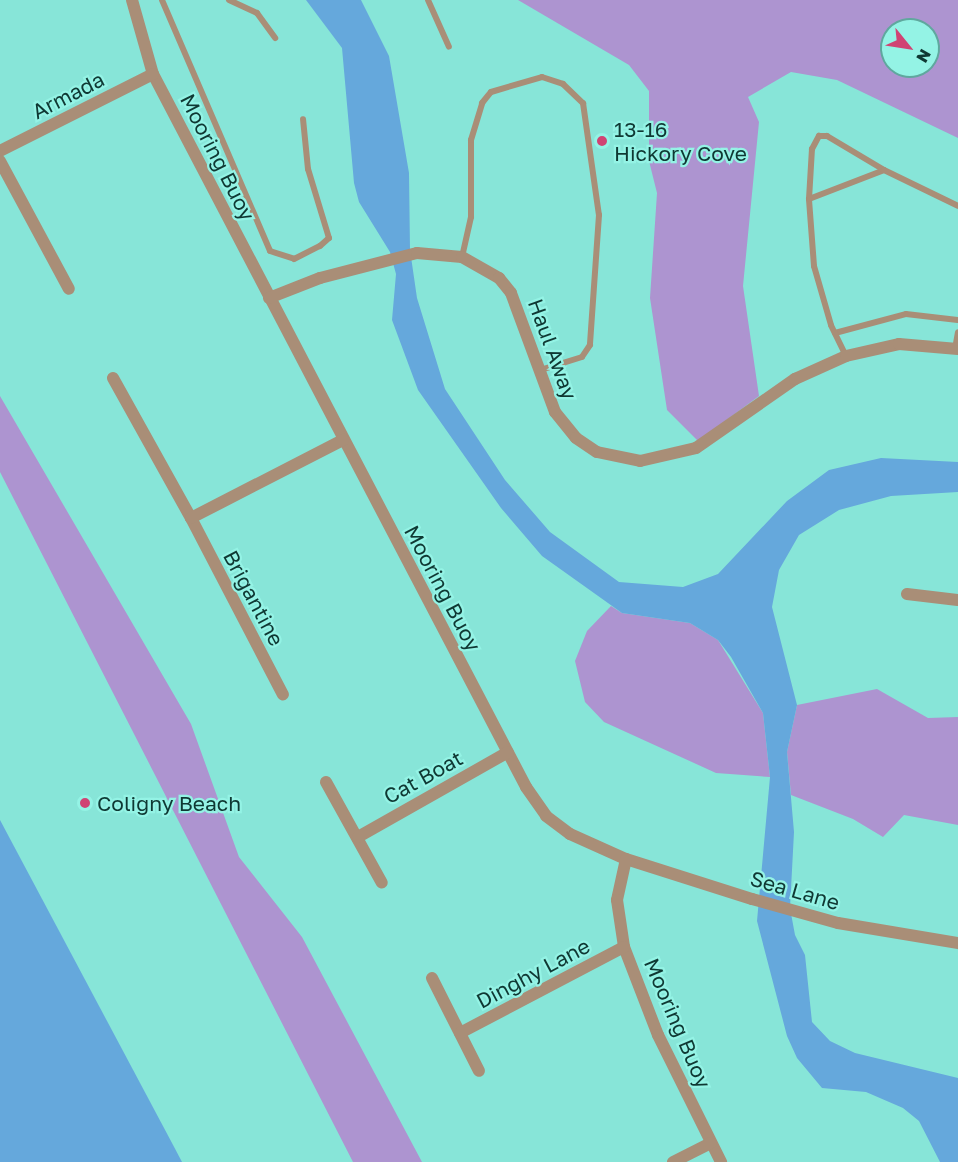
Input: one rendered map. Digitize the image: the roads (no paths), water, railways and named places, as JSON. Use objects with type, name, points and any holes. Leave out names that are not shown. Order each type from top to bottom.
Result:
[{"type":"street","name":"Mooring Buoy","points":[[132,0],[153,74],[508,752],[546,816],[570,834],[626,859],[617,900],[624,947],[658,1035],[721,1162]]},
{"type":"street","name":"Armada","points":[[0,151],[153,74]]},
{"type":"street","points":[[0,161],[69,289]]},
{"type":"street","name":"Haul Away","points":[[269,298],[320,278],[417,253],[462,256],[499,278],[512,293],[555,412],[576,438],[597,452],[640,461],[696,448],[795,379],[846,356],[899,344],[956,349]]},
{"type":"street","name":"Brigantine","points":[[113,378],[191,518],[283,696]]},
{"type":"street","points":[[191,518],[343,440]]},
{"type":"street","points":[[907,594],[958,600]]},
{"type":"street","name":"Cat Boat","points":[[358,837],[508,752]]},
{"type":"street","points":[[326,782],[382,883]]},
{"type":"street","name":"Sea Lane","points":[[626,859],[797,912],[958,943]]},
{"type":"street","name":"Dinghy Lane","points":[[460,1033],[624,947]]},
{"type":"street","name":"Dinghy Lane","points":[[432,978],[479,1071]]},
{"type":"street","points":[[673,1162],[711,1143]]},
{"type":"lane","points":[[162,0],[270,250],[294,259],[320,246],[329,238],[308,169],[303,119]]},
{"type":"lane","points":[[229,0],[257,13],[275,38]]},
{"type":"lane","points":[[428,0],[449,47]]},
{"type":"lane","points":[[462,256],[471,217],[471,140],[482,103],[491,93],[542,77],[563,84],[583,103],[599,214],[590,345],[582,357],[538,370]]},
{"type":"lane","points":[[846,356],[835,333],[814,266],[809,199],[812,149],[819,136],[827,136],[884,170],[958,206]]},
{"type":"lane","points":[[809,199],[884,170]]},
{"type":"lane","points":[[835,333],[906,314],[958,320]]},
{"type":"lane","points":[[956,349],[958,332]]},
{"type":"water","points":[[306,0],[361,0],[389,56],[409,173],[410,250],[417,298],[445,389],[505,480],[550,532],[619,582],[683,587],[718,574],[787,501],[829,470],[881,458],[958,462],[958,492],[891,496],[839,510],[799,535],[779,570],[772,607],[797,705],[787,752],[794,832],[790,908],[795,935],[805,955],[812,1022],[830,1041],[855,1053],[958,1078],[958,1162],[940,1162],[919,1121],[903,1108],[866,1092],[822,1088],[797,1058],[787,1036],[757,921],[770,777],[763,713],[731,657],[718,640],[690,623],[622,613],[542,556],[501,508],[418,390],[392,320],[396,274],[390,252],[359,202],[354,183],[342,48]]},
{"type":"water","points":[[0,820],[172,1143],[182,1162],[0,1162]]},
{"type":"place","name":"13-16 Hickory Cove","points":[[602,141]]},
{"type":"place","name":"Coligny Beach","points":[[85,803]]}]
